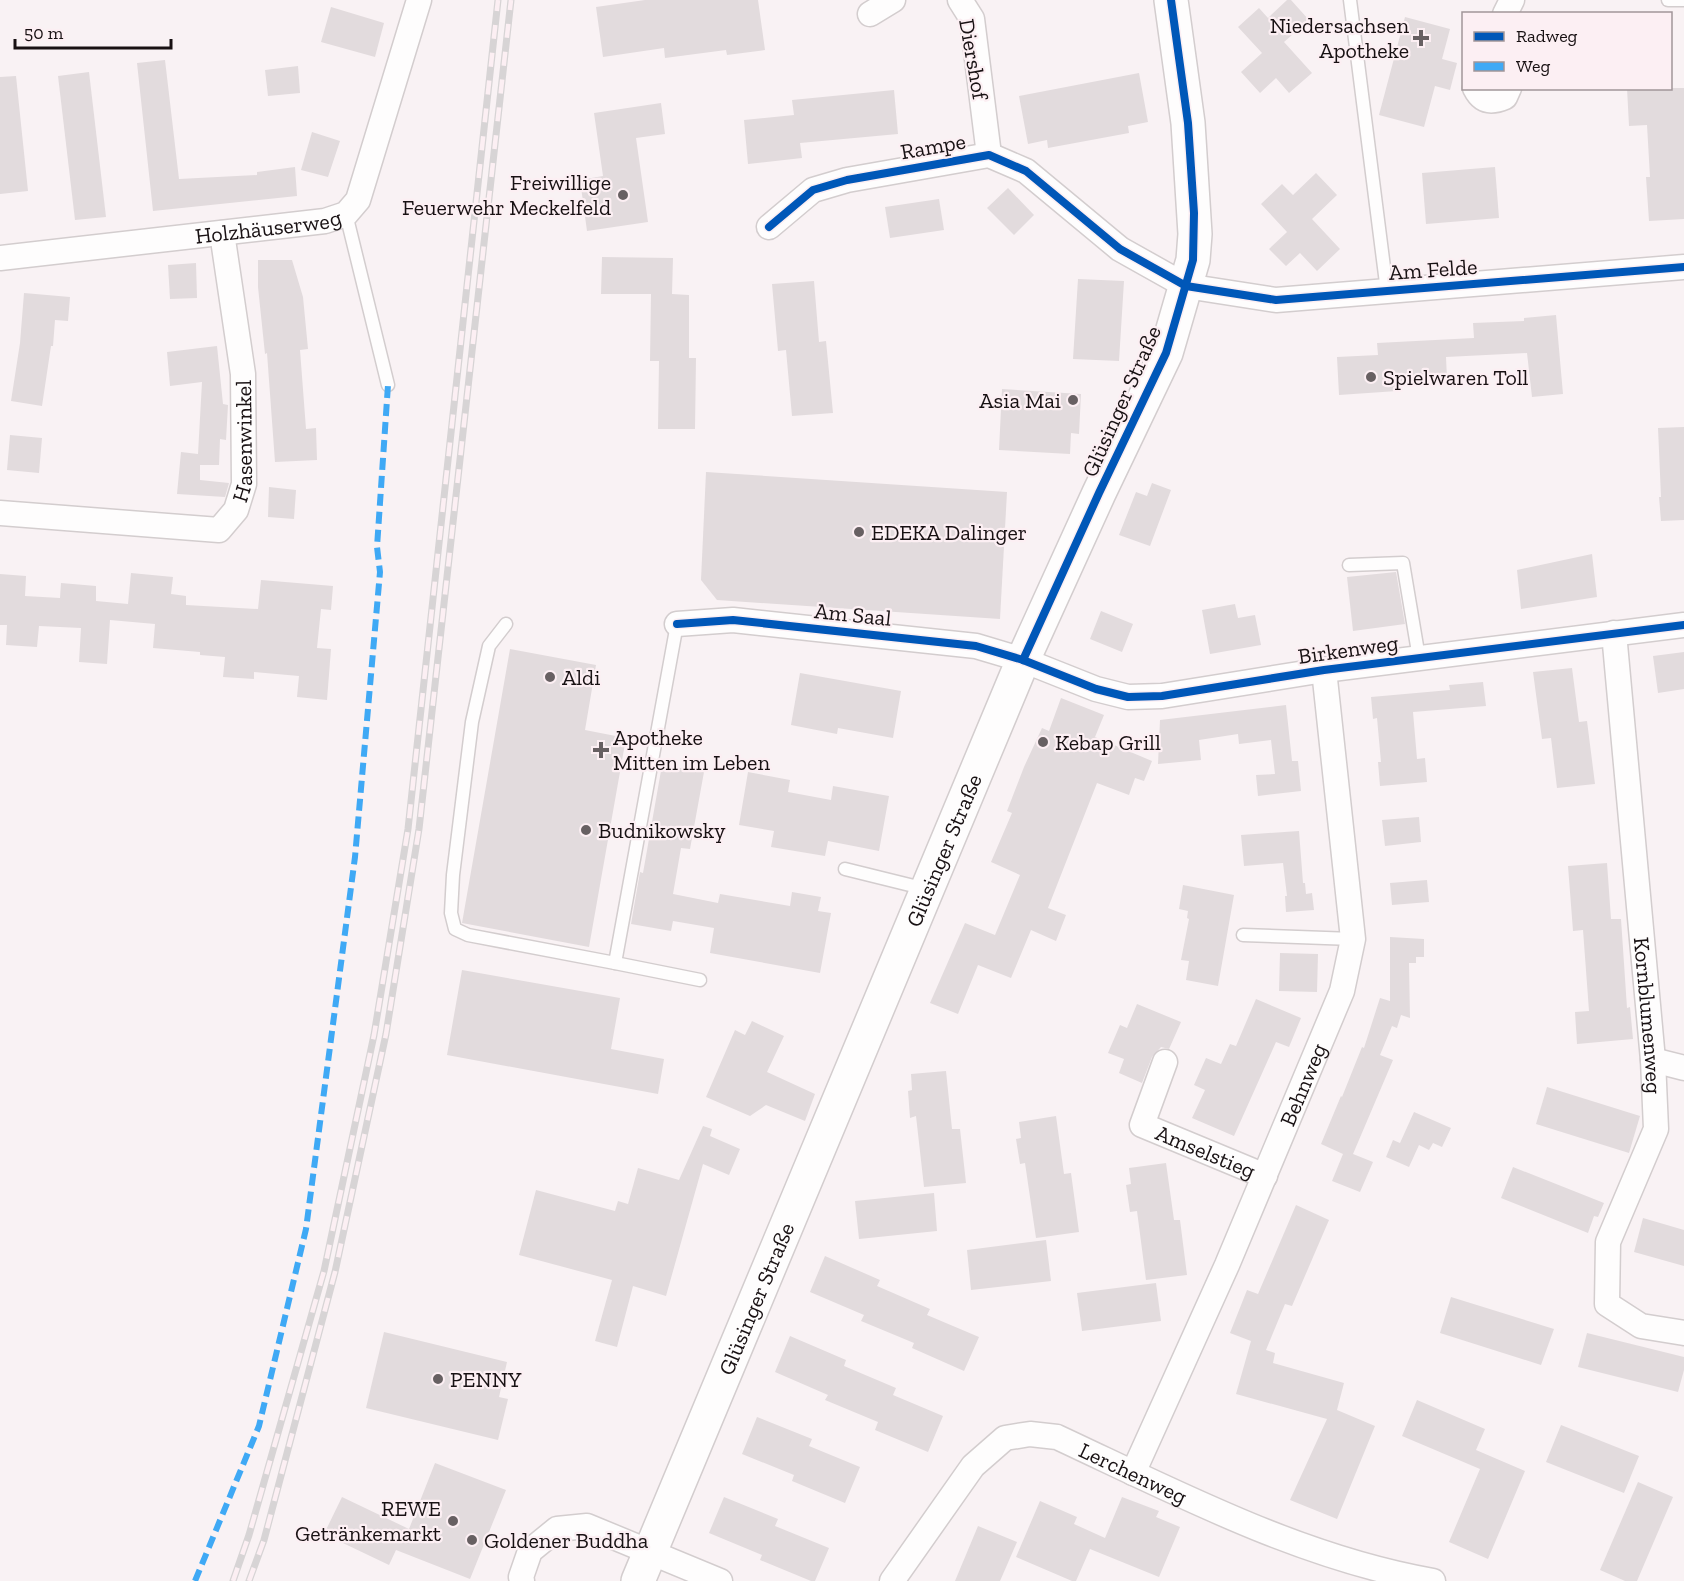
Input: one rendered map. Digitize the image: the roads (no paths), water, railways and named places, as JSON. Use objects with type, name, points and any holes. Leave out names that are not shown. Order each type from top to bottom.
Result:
[{"type":"main road","name":"Glüsinger Straße","points":[[638,1581],[1023,660],[1099,493],[1167,353],[1193,260],[1194,213],[1188,123],[1171,0]]},
{"type":"street","name":"Holzhäuserweg","points":[[1,264],[325,221],[346,214],[358,200],[419,0]]},
{"type":"street","points":[[870,14],[893,0]]},
{"type":"street","name":"Diershof","points":[[960,0],[972,19],[989,154]]},
{"type":"street","points":[[1476,90],[1484,100],[1492,102],[1505,98],[1508,90]]},
{"type":"street","name":"Rampe","points":[[769,227],[813,190],[847,180],[989,154],[1026,171],[1120,249],[1186,286]]},
{"type":"street","name":"Hasenwinkel","points":[[0,513],[219,531],[236,510],[244,484],[243,374],[222,233]]},
{"type":"street","name":"Am Felde","points":[[1186,286],[1276,300],[1684,267]]},
{"type":"street","name":"Am Saal","points":[[677,624],[745,621],[976,646],[1023,660]]},
{"type":"street","name":"Birkenweg","points":[[1023,660],[1096,689],[1128,697],[1162,696],[1324,670],[1684,625]]},
{"type":"street","name":"Kornblumenweg","points":[[1614,633],[1653,1060],[1656,1129],[1608,1242],[1607,1304],[1641,1326],[1684,1333]]},
{"type":"street","name":"Behnweg","points":[[1133,1473],[1265,1176],[1342,991],[1353,939],[1324,670]]},
{"type":"street","points":[[1653,1060],[1684,1068]]},
{"type":"street","name":"Amselstieg","points":[[1165,1062],[1142,1125],[1265,1176]]},
{"type":"street","name":"Lerchenweg","points":[[892,1581],[973,1466],[1005,1438],[1030,1434],[1057,1437],[1213,1510],[1327,1554],[1397,1575],[1433,1581]]},
{"type":"street","points":[[522,1581],[521,1577],[530,1551],[557,1529],[587,1526],[720,1581]]},
{"type":"lane","points":[[1350,0],[1387,291]]},
{"type":"lane","points":[[1668,0],[1684,0]]},
{"type":"lane","points":[[346,214],[388,385]]},
{"type":"lane","points":[[1349,565],[1403,562],[1419,658]]},
{"type":"lane","points":[[506,624],[489,646],[472,722],[460,806],[451,913],[455,929],[468,935],[700,980]]},
{"type":"lane","name":"Am Saal","points":[[615,963],[677,624]]},
{"type":"lane","points":[[845,869],[927,889]]},
{"type":"lane","points":[[1243,935],[1353,939]]},
{"type":"railway","points":[[233,1581],[249,1535],[324,1271],[374,1035],[408,829],[498,0]]},
{"type":"railway","points":[[249,1581],[264,1540],[335,1272],[386,1034],[419,829],[511,0]]},
{"type":"place","name":"Niedersachsen Apotheke","points":[[1421,38]]},
{"type":"place","name":"Freiwillige Feuerwehr Meckelfeld","points":[[623,195]]},
{"type":"place","name":"Spielwaren Toll","points":[[1371,377]]},
{"type":"place","name":"Asia Mai","points":[[1073,400]]},
{"type":"place","name":"EDEKA Dalinger","points":[[859,532]]},
{"type":"place","name":"Aldi","points":[[550,677]]},
{"type":"place","name":"Kebap Grill","points":[[1043,742]]},
{"type":"place","name":"Apotheke Mitten im Leben","points":[[601,750]]},
{"type":"place","name":"Budnikowsky","points":[[586,830]]},
{"type":"place","name":"PENNY","points":[[438,1379]]},
{"type":"place","name":"REWE Getränkemarkt","points":[[453,1521]]},
{"type":"place","name":"Goldener Buddha","points":[[472,1540]]}]
